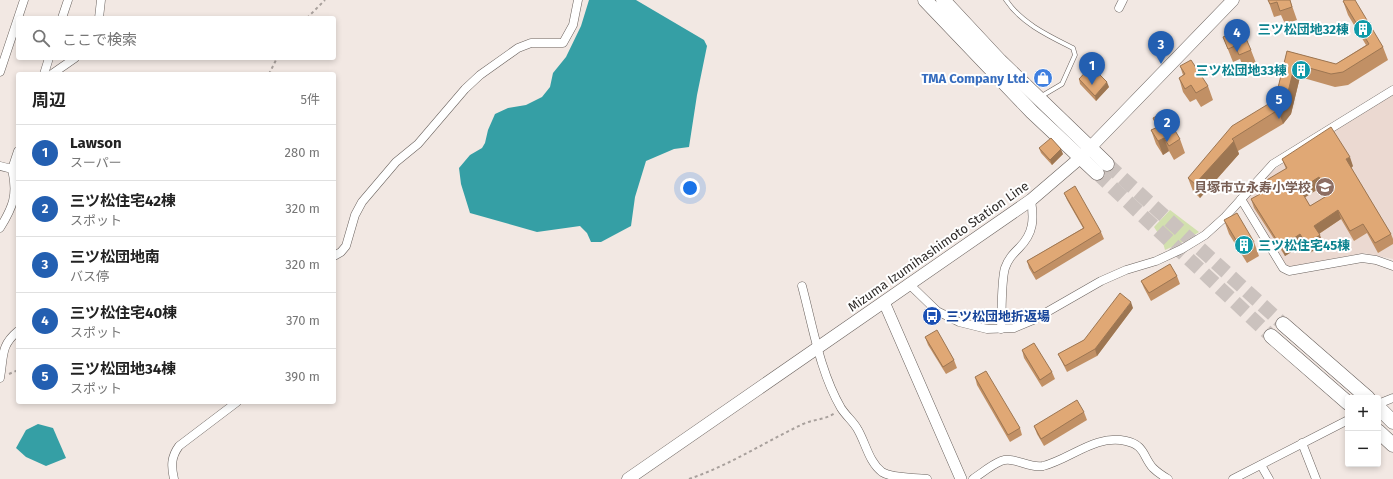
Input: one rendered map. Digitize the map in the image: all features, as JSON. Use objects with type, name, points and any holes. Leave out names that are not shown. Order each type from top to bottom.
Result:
[{"type":"highway","points":[[925,0],[1032,112],[1102,168]]},
{"type":"highway","points":[[943,0],[1038,98],[1084,153]]},
{"type":"highway","points":[[1283,324],[1365,395]]},
{"type":"highway","points":[[1271,336],[1345,401]]},
{"type":"highway","points":[[1381,409],[1393,422]]},
{"type":"highway","points":[[1381,434],[1393,445]]},
{"type":"main road","name":"Mizuma Izumihashimoto Station Line","points":[[628,479],[884,302],[908,283],[1031,200],[1084,153],[1233,0]]},
{"type":"street","points":[[19,16],[24,0]]},
{"type":"street","points":[[63,16],[68,0]]},
{"type":"street","points":[[99,16],[101,0]]},
{"type":"street","points":[[336,255],[346,246],[355,215],[362,202],[396,162],[418,144],[465,89],[480,75],[518,48],[531,43],[563,43],[573,25],[578,0]]},
{"type":"street","points":[[0,72],[16,24]]},
{"type":"street","points":[[45,72],[48,60]]},
{"type":"street","points":[[55,72],[72,60]]},
{"type":"street","points":[[908,283],[937,311],[959,322],[987,329],[1014,328],[1033,320],[1101,281],[1182,249],[1205,235],[1225,217],[1273,164],[1393,90]]},
{"type":"street","points":[[0,228],[8,215],[15,197],[15,183],[12,170],[16,157]]},
{"type":"street","points":[[0,166],[12,170]]},
{"type":"street","points":[[1242,199],[1283,268],[1289,271],[1362,258],[1376,260],[1393,266]]},
{"type":"street","points":[[1000,329],[1005,268],[1011,256],[1031,232],[1034,217],[1031,200]]},
{"type":"street","points":[[802,286],[818,347],[830,384],[841,409],[858,429],[874,462],[883,472],[893,476],[927,479]]},
{"type":"street","points":[[884,302],[961,479]]},
{"type":"street","points":[[0,378],[4,345],[8,338],[16,332]]},
{"type":"street","points":[[1381,404],[1393,398]]},
{"type":"street","points":[[174,479],[172,466],[174,454],[179,446],[234,404]]},
{"type":"street","points":[[1233,479],[1345,422]]},
{"type":"street","points":[[973,479],[1003,460],[1014,460],[1030,465],[1043,466],[1087,446],[1109,440],[1127,441],[1142,448],[1153,468],[1168,479]]},
{"type":"street","points":[[1302,443],[1316,479]]},
{"type":"street","points":[[1261,465],[1269,479]]},
{"type":"lane","points":[[1006,0],[1012,10],[1044,34],[1073,48],[1075,55],[1062,84],[1038,98]]},
{"type":"path","points":[[308,16],[325,0]]},
{"type":"path","points":[[270,72],[276,60]]},
{"type":"path","points":[[689,479],[719,468],[805,423],[826,419],[841,409]]},
{"type":"shaded area","name":"貝塚市立永寿小学校","points":[[1393,95],[1393,259],[1364,253],[1285,268],[1246,200],[1268,175],[1289,158]]},
{"type":"green space","points":[[1170,210],[1199,232],[1185,241],[1165,250],[1162,239],[1154,227]]},
{"type":"water","points":[[589,0],[636,0],[704,40],[707,46],[697,95],[689,147],[674,149],[646,161],[635,197],[631,226],[601,242],[591,242],[587,233],[580,226],[537,232],[470,213],[461,184],[459,168],[470,155],[482,148],[495,114],[508,108],[526,105],[542,97],[550,87],[553,73],[566,57],[581,26]]},
{"type":"water","points":[[38,424],[53,428],[66,458],[46,466],[26,457],[16,448],[26,430]]},
{"type":"building","points":[[1268,0],[1290,0],[1292,7],[1280,11],[1277,2],[1270,4]]},
{"type":"building","points":[[1355,0],[1383,47],[1343,72],[1331,74],[1295,64],[1286,100],[1278,110],[1232,139],[1234,141],[1195,184],[1188,178],[1232,126],[1275,100],[1287,51],[1336,64],[1369,44],[1343,1]]},
{"type":"building","points":[[1238,20],[1251,50],[1239,55],[1235,46],[1228,49],[1223,37],[1230,34],[1227,25]]},
{"type":"building","points":[[1191,60],[1208,86],[1196,93],[1191,85],[1185,89],[1179,78],[1185,74],[1180,66]]},
{"type":"building","points":[[1091,66],[1107,82],[1095,96],[1079,79]]},
{"type":"building","points":[[1164,112],[1180,139],[1169,146],[1164,138],[1158,141],[1151,130],[1158,127],[1153,118]]},
{"type":"building","points":[[1331,127],[1350,157],[1346,159],[1391,234],[1375,243],[1363,224],[1350,231],[1338,210],[1314,226],[1320,235],[1306,244],[1300,234],[1281,247],[1251,199],[1271,188],[1265,181],[1287,168],[1282,159]],"holes":[[[1319,177],[1330,194],[1310,206],[1300,189]]]},
{"type":"building","points":[[1051,138],[1061,149],[1050,160],[1039,148]]},
{"type":"building","points":[[1075,186],[1101,232],[1034,273],[1027,261],[1084,228],[1064,193]]},
{"type":"building","points":[[1237,213],[1254,242],[1242,250],[1224,220]]},
{"type":"building","points":[[1170,264],[1177,276],[1149,293],[1141,281]]},
{"type":"building","points":[[1120,293],[1131,302],[1095,349],[1065,366],[1058,354],[1084,340]]},
{"type":"building","points":[[937,330],[954,360],[943,367],[925,337]]},
{"type":"building","points":[[1034,343],[1052,372],[1040,380],[1022,350]]},
{"type":"building","points":[[986,371],[1020,428],[1008,435],[975,377]]},
{"type":"building","points":[[1077,400],[1084,412],[1041,439],[1034,426]]},
{"type":"tunnel","points":[[1107,164],[1283,324]]},
{"type":"tunnel","points":[[1097,173],[1271,336]]},
{"type":"place","name":"三ツ松団地32棟","points":[[1363,29]]},
{"type":"place","name":"三ツ松住宅40棟","points":[[1237,52]]},
{"type":"place","name":"三ツ松団地南","points":[[1161,64]]},
{"type":"place","name":"三ツ松団地33棟","points":[[1301,70]]},
{"type":"place","name":"TMA Company Ltd.","points":[[1043,78]]},
{"type":"place","name":"Lawson","points":[[1092,85]]},
{"type":"place","name":"三ツ松団地34棟","points":[[1279,119]]},
{"type":"place","name":"三ツ松住宅42棟","points":[[1167,142]]},
{"type":"place","name":"貝塚市立永寿小学校","points":[[1325,187]]},
{"type":"place","name":"三ツ松住宅45棟","points":[[1244,245]]},
{"type":"place","name":"三ツ松団地折返場","points":[[932,316]]}]
